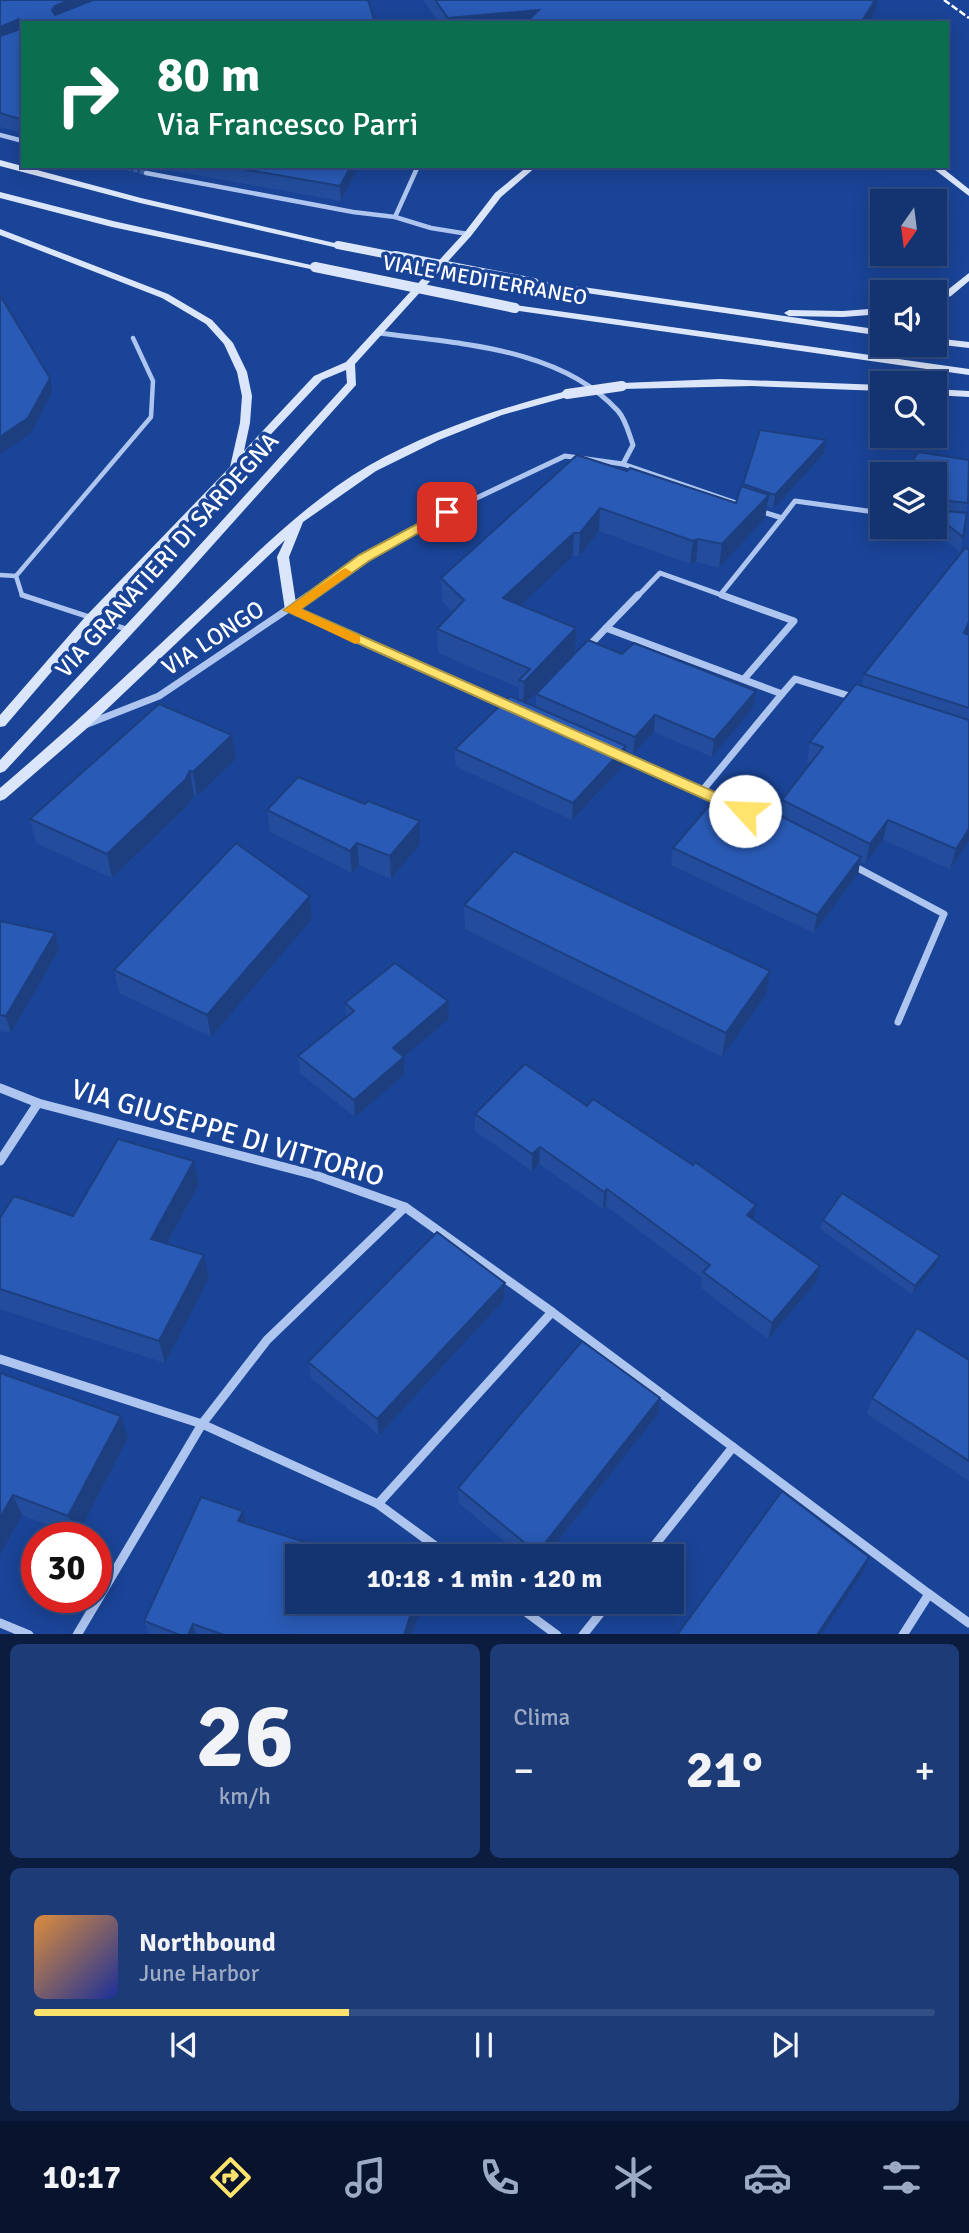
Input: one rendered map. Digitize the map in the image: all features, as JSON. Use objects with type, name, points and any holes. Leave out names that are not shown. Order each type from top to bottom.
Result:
[{"type":"street","points":[[0,135],[21,140]]},
{"type":"street","name":"VIALE MEDITERRANEO","points":[[0,163],[140,200],[338,246],[534,283],[870,331]]},
{"type":"street","points":[[395,217],[417,168]]},
{"type":"street","name":"VIA GRANATIERI DI SARDEGNA","points":[[0,723],[90,619],[318,378],[350,364],[468,234],[498,195],[531,168]]},
{"type":"street","points":[[937,168],[969,193]]},
{"type":"street","points":[[146,173],[340,210],[395,217],[431,228],[468,234]]},
{"type":"street","name":"VIALE MEDITERRANEO","points":[[0,195],[111,224],[514,308],[969,372]]},
{"type":"street","points":[[0,232],[165,296],[209,322],[228,343],[243,372],[247,396],[245,423],[234,469]]},
{"type":"street","points":[[947,294],[969,275]]},
{"type":"street","points":[[716,310],[843,314],[870,312]]},
{"type":"street","points":[[379,333],[523,357],[553,366],[588,385],[620,413],[633,445],[623,464]]},
{"type":"street","points":[[947,342],[969,345]]},
{"type":"street","name":"VIA GRANATIERI DI SARDEGNA","points":[[0,768],[352,383],[350,364]]},
{"type":"street","points":[[0,796],[80,727],[299,520],[372,469],[435,438],[498,413],[567,394],[622,386],[705,381],[870,387]]},
{"type":"street","points":[[947,393],[969,394]]},
{"type":"street","points":[[299,520],[283,557],[291,610],[364,558],[424,523],[565,456],[623,464],[746,506]]},
{"type":"street","points":[[721,594],[795,502],[870,511]]},
{"type":"street","points":[[758,510],[782,519]]},
{"type":"street","points":[[579,656],[660,573],[794,621],[744,679]]},
{"type":"street","name":"VIA LONGO","points":[[80,727],[159,696],[291,610],[511,708]]},
{"type":"street","points":[[606,628],[782,694]]},
{"type":"street","points":[[702,791],[795,679],[870,703]]},
{"type":"street","points":[[612,752],[786,831]]},
{"type":"street","points":[[847,862],[944,914],[898,1022]]},
{"type":"street","name":"VIA GIUSEPPE DI VITTORIO","points":[[0,1088],[38,1103],[315,1175],[405,1207],[552,1312],[969,1623]]},
{"type":"street","name":"VIA GIUSEPPE DI VITTORIO","points":[[0,1161],[38,1103]]},
{"type":"street","name":"VIA GIUSEPPE DI VITTORIO","points":[[77,1634],[202,1424],[267,1340],[405,1207]]},
{"type":"street","points":[[378,1504],[552,1312]]},
{"type":"street","points":[[0,1359],[202,1424],[378,1504],[433,1544]]},
{"type":"street","points":[[656,1544],[733,1447]]},
{"type":"street","points":[[903,1634],[929,1594]]},
{"type":"street","points":[[529,1614],[556,1634]]},
{"type":"street","points":[[583,1634],[599,1614]]},
{"type":"street","points":[[0,1623],[29,1634]]},
{"type":"lane","points":[[16,576],[151,417],[153,381],[133,338]]},
{"type":"lane","points":[[0,575],[16,576]]},
{"type":"lane","points":[[16,576],[22,595],[129,630]]},
{"type":"building","points":[[0,0],[69,0],[55,6],[52,10],[55,15],[93,0],[368,0],[374,21],[19,19],[0,27]]},
{"type":"building","points":[[435,0],[875,0],[862,21],[527,21],[539,10],[448,18]]},
{"type":"building","points":[[21,29],[21,119],[0,113],[0,36]]},
{"type":"building","points":[[236,168],[350,168],[340,186]]},
{"type":"building","points":[[0,295],[50,378],[28,418],[0,437]]},
{"type":"building","points":[[760,430],[826,440],[775,495],[743,484]]},
{"type":"building","points":[[918,452],[969,460],[968,503],[947,501],[947,462],[912,462]]},
{"type":"building","points":[[577,455],[627,471],[630,468],[736,503],[741,486],[769,495],[722,544],[698,539],[693,541],[600,508],[580,533],[574,533],[503,598],[576,628],[524,682],[519,680],[530,669],[437,629],[464,600],[441,578]]},
{"type":"building","points":[[947,511],[967,513],[963,537],[947,524]]},
{"type":"building","points":[[965,548],[969,549],[969,622],[964,633],[969,635],[969,708],[864,674]]},
{"type":"building","points":[[588,640],[622,654],[634,643],[756,691],[714,740],[655,715],[635,737],[536,694]]},
{"type":"building","points":[[856,684],[969,720],[969,829],[956,849],[888,820],[870,844],[782,800],[823,747],[810,742]]},
{"type":"building","points":[[510,696],[626,746],[573,803],[455,749]]},
{"type":"building","points":[[159,704],[232,735],[193,772],[190,771],[185,780],[107,854],[30,819]]},
{"type":"building","points":[[298,777],[365,804],[368,801],[420,821],[390,856],[357,843],[350,851],[267,810]]},
{"type":"building","points":[[708,807],[759,830],[773,812],[861,857],[817,915],[673,848]]},
{"type":"building","points":[[236,843],[310,896],[207,1015],[114,970]]},
{"type":"building","points":[[514,851],[770,971],[726,1033],[464,905]]},
{"type":"building","points":[[0,921],[55,933],[6,1016],[0,1015]]},
{"type":"building","points":[[395,963],[448,1001],[393,1048],[404,1057],[354,1100],[298,1056],[354,1011],[345,1003]]},
{"type":"building","points":[[525,1064],[587,1106],[593,1099],[693,1165],[695,1162],[756,1205],[747,1215],[820,1266],[772,1323],[703,1272],[710,1265],[607,1189],[604,1192],[540,1147],[532,1154],[475,1114]]},
{"type":"building","points":[[118,1139],[194,1161],[151,1239],[204,1255],[159,1341],[0,1289],[0,1218],[14,1196],[73,1216]]},
{"type":"building","points":[[842,1193],[940,1256],[915,1286],[823,1220]]},
{"type":"building","points":[[437,1232],[505,1283],[377,1419],[308,1362]]},
{"type":"building","points":[[917,1328],[969,1360],[969,1461],[872,1398]]},
{"type":"building","points":[[582,1341],[660,1398],[544,1544],[526,1544],[458,1488]]},
{"type":"building","points":[[0,1373],[121,1416],[68,1516],[13,1495],[0,1518]]},
{"type":"building","points":[[782,1491],[869,1557],[818,1634],[678,1634]]},
{"type":"building","points":[[201,1497],[243,1511],[238,1521],[311,1544],[285,1544],[285,1614],[411,1614],[404,1634],[221,1634],[193,1624],[188,1634],[177,1634],[144,1621]]},
{"type":"tunnel","points":[[128,168],[146,173]]},
{"type":"railway","points":[[944,0],[969,18]]},
{"type":"slow traffic","points":[[345,572],[291,610],[355,639]]},
{"type":"route","points":[[447,512],[364,558],[291,610],[745,811]]}]
